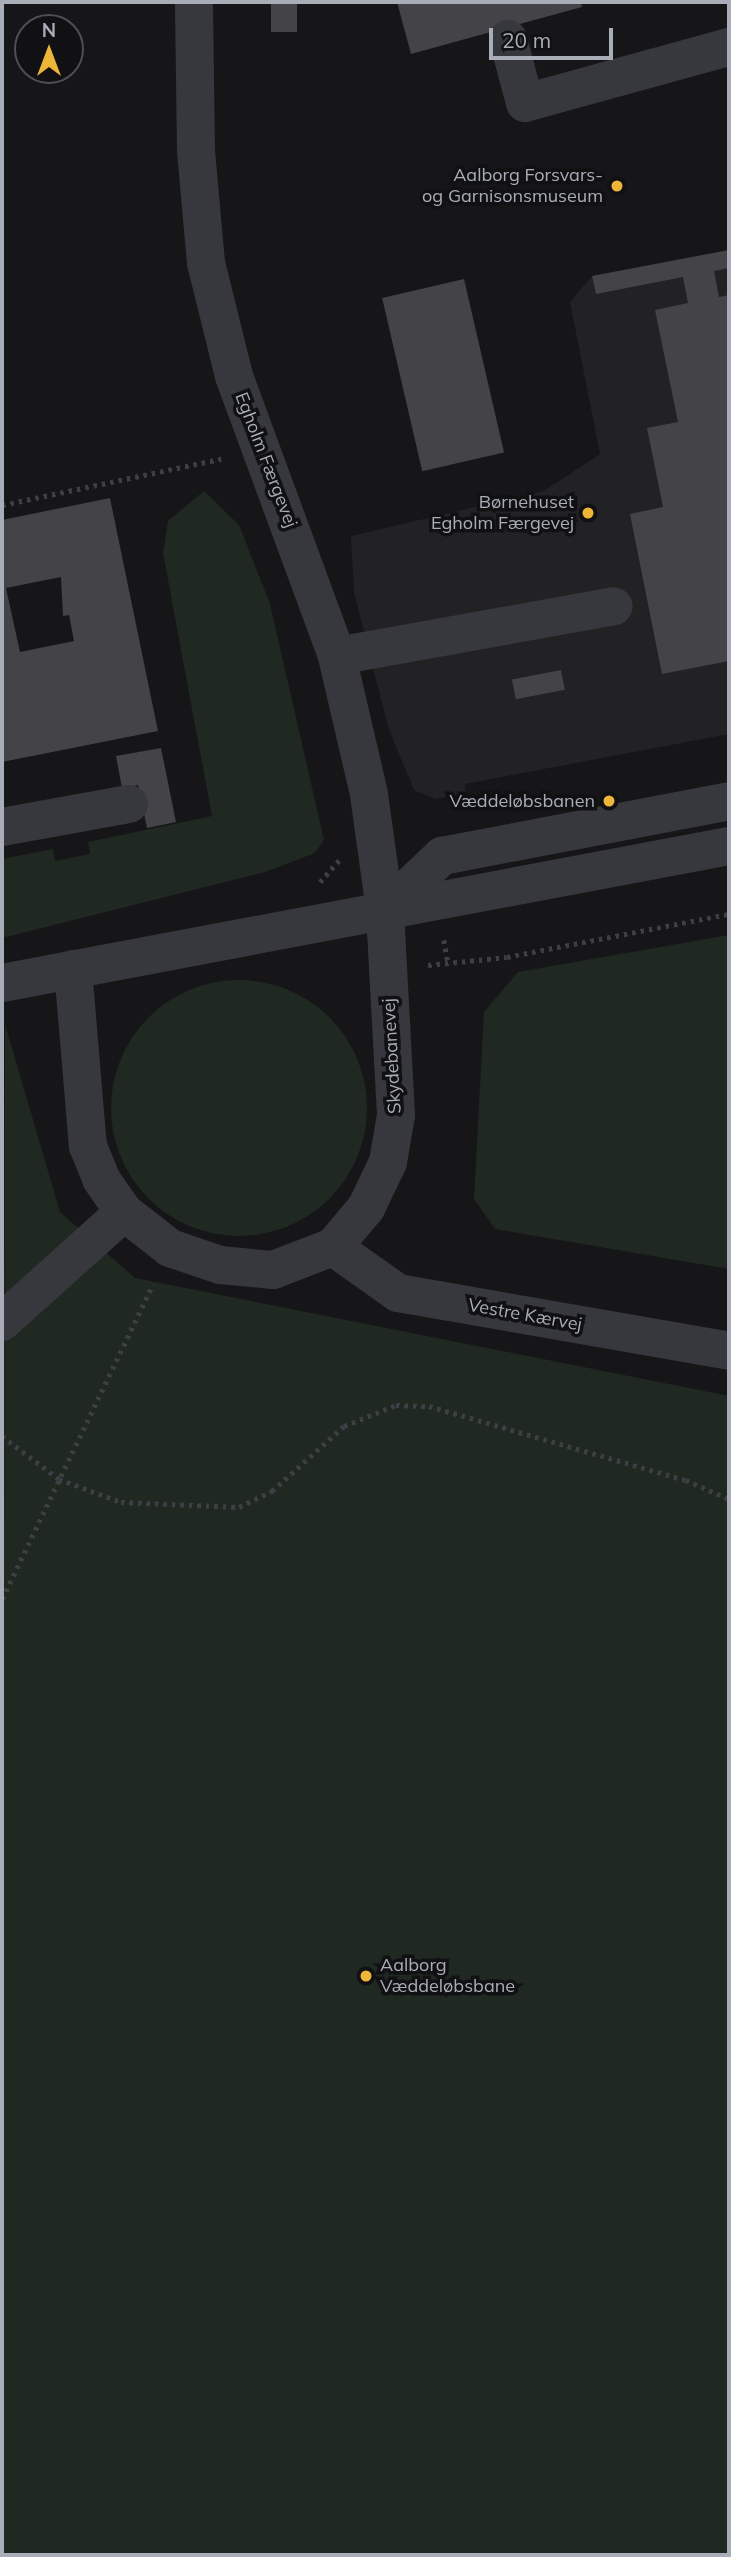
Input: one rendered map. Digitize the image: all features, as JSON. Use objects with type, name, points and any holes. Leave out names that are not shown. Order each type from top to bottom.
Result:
[{"type":"street","name":"Egholm Færgevej","points":[[194,2],[196,150],[206,263],[234,376],[337,656],[369,794],[386,910]]},
{"type":"street","points":[[508,39],[525,103],[729,47]]},
{"type":"street","points":[[337,656],[614,606]]},
{"type":"street","points":[[386,910],[442,856],[729,802]]},
{"type":"street","points":[[2,827],[129,803]]},
{"type":"street","points":[[2,983],[729,846]]},
{"type":"street","name":"Skydebanevej","points":[[73,969],[88,1146],[100,1179],[124,1212],[170,1248],[220,1265],[273,1270],[333,1247],[366,1208],[388,1162],[396,1115],[386,910]]},
{"type":"street","points":[[2,1322],[124,1212]]},
{"type":"street","name":"Vestre Kærvej","points":[[333,1247],[398,1293],[729,1351]]},
{"type":"path","points":[[2,505],[263,450]]},
{"type":"path","points":[[428,965],[507,957],[729,914]]},
{"type":"path","points":[[2,1599],[170,1248]]},
{"type":"path","points":[[2,1436],[59,1479],[121,1502],[239,1507],[272,1491],[344,1426],[396,1405],[429,1406],[686,1480],[729,1499]]},
{"type":"shaded area","name":"Børnehuset Egholm Færgevej","points":[[729,250],[729,734],[465,784],[466,793],[435,799],[414,790],[388,727],[354,592],[351,536],[544,491],[600,454],[570,302],[592,276]]},
{"type":"shaded area","points":[[204,491],[239,525],[270,604],[324,840],[315,853],[265,872],[2,938],[2,859],[53,849],[55,861],[90,854],[88,842],[212,816],[163,553],[168,521]]},
{"type":"shaded area","points":[[729,935],[729,1269],[495,1229],[474,1199],[484,1012],[518,972]]},
{"type":"shaded area","points":[[239,980],[276,986],[299,995],[320,1009],[338,1027],[357,1059],[367,1108],[361,1145],[352,1168],[338,1189],[320,1207],[288,1226],[239,1236],[202,1230],[179,1221],[158,1207],[140,1189],[121,1157],[111,1108],[117,1071],[126,1048],[140,1027],[158,1009],[190,990]]},
{"type":"shaded area","name":"Aalborg Væddeløbsbane","points":[[5,1024],[60,1212],[135,1278],[729,1396],[729,2555],[2,2555]]},
{"type":"building","points":[[271,2],[297,2],[297,32],[271,32]]},
{"type":"building","points":[[397,2],[581,2],[582,7],[411,54]]},
{"type":"building","points":[[729,250],[729,268],[714,271],[719,297],[729,295],[729,661],[662,674],[630,514],[663,507],[647,428],[678,422],[655,310],[688,303],[683,277],[596,294],[592,276]]},
{"type":"building","points":[[464,279],[504,452],[422,471],[382,298]]},
{"type":"building","points":[[110,498],[158,731],[2,762],[2,520]],"holes":[[[61,577],[63,616],[69,615],[74,641],[20,652],[6,588]]]},
{"type":"building","points":[[561,670],[565,690],[516,699],[512,680]]},
{"type":"building","points":[[161,748],[176,822],[147,828],[138,785],[122,788],[116,756]]},
{"type":"place","name":"Aalborg Forsvars- og Garnisonsmuseum","points":[[617,186]]},
{"type":"place","name":"Børnehuset Egholm Færgevej","points":[[588,513]]},
{"type":"place","name":"Væddeløbsbanen","points":[[609,801]]},
{"type":"place","name":"Aalborg Væddeløbsbane","points":[[366,1976]]}]
